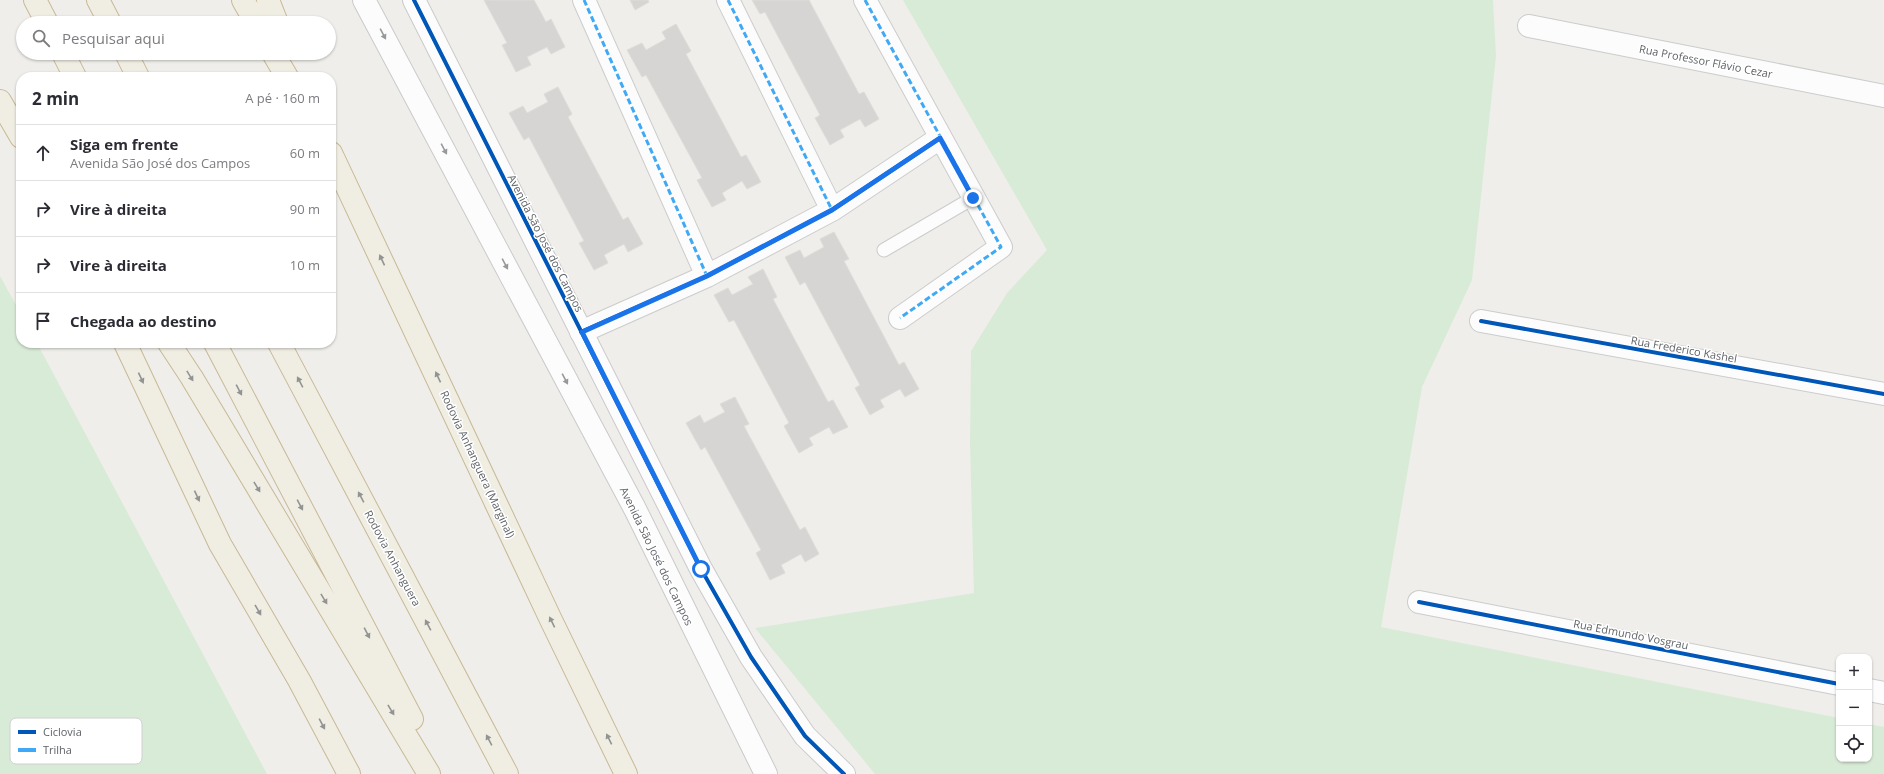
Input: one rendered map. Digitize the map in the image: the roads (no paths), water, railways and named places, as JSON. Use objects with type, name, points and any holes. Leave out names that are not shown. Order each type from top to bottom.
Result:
[{"type":"highway","points":[[35,0],[43,16]]},
{"type":"highway","points":[[98,0],[106,16]]},
{"type":"highway","points":[[243,0],[252,16]]},
{"type":"highway","points":[[268,0],[274,16]]},
{"type":"highway","points":[[66,60],[72,72]]},
{"type":"highway","points":[[130,60],[136,72]]},
{"type":"highway","points":[[277,60],[284,72]]},
{"type":"highway","points":[[293,60],[298,72]]},
{"type":"highway","points":[[0,101],[16,128]]},
{"type":"highway","name":"Rodovia Anhanguera (Marginal)","points":[[336,163],[551,620],[626,774]]},
{"type":"highway","points":[[127,348],[220,544],[299,680],[349,774]]},
{"type":"highway","points":[[172,348],[192,378],[428,774]]},
{"type":"highway","points":[[218,348],[441,774]]},
{"type":"highway","name":"Rodovia Anhanguera","points":[[282,348],[507,774]]},
{"type":"street","name":"Avenida São José dos Campos","points":[[364,0],[635,509],[766,774]]},
{"type":"street","name":"Avenida São José dos Campos","points":[[414,0],[701,569],[751,657],[805,736],[844,774]]},
{"type":"street","points":[[584,0],[707,276]]},
{"type":"street","points":[[728,0],[832,210]]},
{"type":"street","points":[[865,0],[1001,247],[900,318]]},
{"type":"street","name":"Rua Professor Flávio Cezar","points":[[1529,26],[1884,96]]},
{"type":"street","points":[[582,332],[707,276],[832,210],[940,138]]},
{"type":"street","name":"Rua Frederico Kashel","points":[[1480,321],[1884,394]]},
{"type":"street","name":"Rua Edmundo Vosgrau","points":[[1419,602],[1836,683]]},
{"type":"street","points":[[1872,690],[1884,692]]},
{"type":"lane","points":[[884,250],[973,198]]}]
